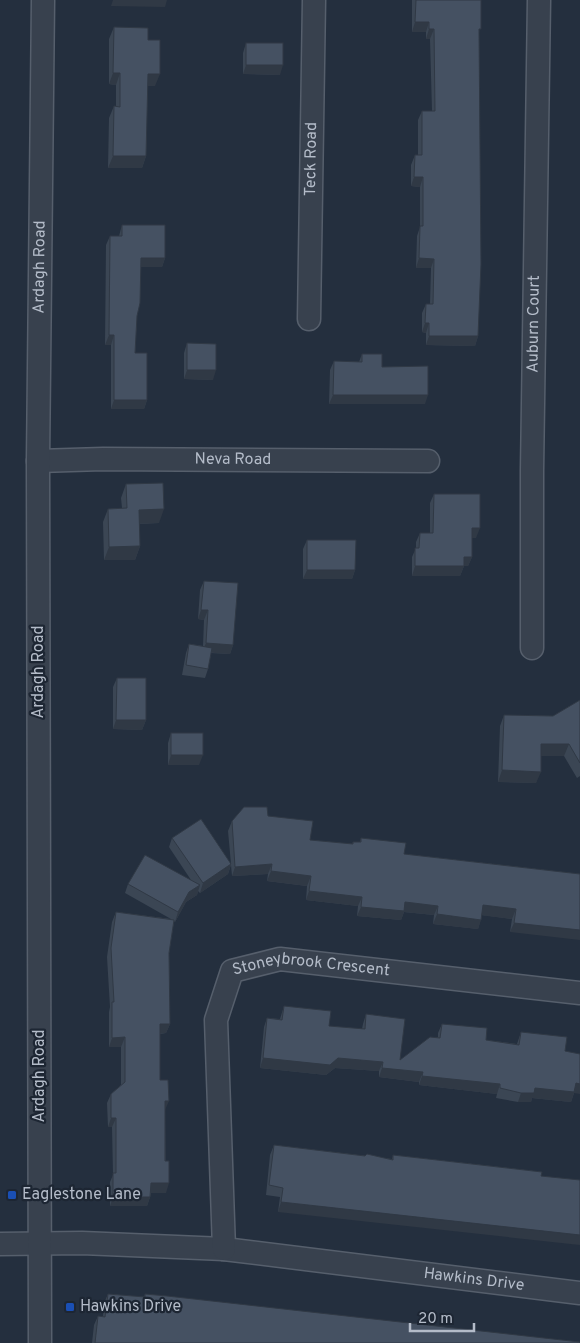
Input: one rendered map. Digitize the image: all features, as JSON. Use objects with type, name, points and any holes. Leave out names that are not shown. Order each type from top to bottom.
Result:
[{"type":"street","name":"Ardagh Road","points":[[40,1343],[38,462],[43,0]]},
{"type":"street","name":"Teck Road","points":[[309,319],[314,0]]},
{"type":"street","name":"Auburn Court","points":[[532,648],[532,471],[539,0]]},
{"type":"street","name":"Neva Road","points":[[38,462],[103,459],[428,461]]},
{"type":"street","name":"Stoneybrook Crescent","points":[[224,1249],[216,1020],[232,971],[280,959],[580,993]]},
{"type":"street","points":[[0,1244],[39,1243]]},
{"type":"street","name":"Hawkins Drive","points":[[39,1243],[224,1249],[580,1293]]},
{"type":"building","points":[[416,0],[481,0],[481,29],[479,29],[481,264],[478,336],[429,336],[429,323],[425,323],[426,304],[433,304],[434,259],[419,258],[420,226],[423,226],[423,177],[414,177],[415,155],[422,155],[422,111],[435,111],[434,29],[429,29],[429,22],[415,22]]},
{"type":"building","points":[[114,27],[148,28],[148,40],[160,40],[160,74],[148,74],[146,156],[113,156],[114,106],[120,107],[120,73],[113,73]]},
{"type":"building","points":[[246,43],[283,43],[283,65],[246,65]]},
{"type":"building","points":[[122,225],[165,225],[165,258],[141,258],[140,303],[137,316],[135,353],[147,353],[147,400],[114,400],[114,335],[109,335],[110,236],[122,236]]},
{"type":"building","points":[[187,343],[216,344],[216,370],[187,370]]},
{"type":"building","points":[[362,354],[382,354],[382,367],[428,366],[428,395],[333,395],[334,361],[362,362]]},
{"type":"building","points":[[163,483],[164,509],[139,510],[140,546],[109,547],[108,509],[127,508],[126,484]]},
{"type":"building","points":[[434,494],[480,494],[480,528],[472,528],[472,557],[464,557],[464,566],[415,566],[415,548],[419,548],[420,533],[433,533]]},
{"type":"building","points":[[307,540],[356,540],[355,570],[307,570]]},
{"type":"building","points":[[204,581],[238,583],[233,645],[206,643],[208,610],[201,610]]},
{"type":"building","points":[[189,644],[212,648],[208,669],[186,665]]},
{"type":"building","points":[[117,678],[146,678],[146,720],[116,720]]},
{"type":"building","points":[[580,700],[580,763],[569,744],[541,744],[541,772],[502,770],[504,715],[553,716]]},
{"type":"building","points":[[171,733],[203,733],[203,755],[171,755]]},
{"type":"building","points":[[244,807],[267,807],[268,816],[313,821],[310,840],[353,844],[353,842],[361,842],[361,838],[406,843],[404,854],[580,874],[580,930],[514,923],[516,909],[483,905],[481,920],[437,914],[438,906],[405,902],[404,911],[361,907],[362,897],[309,891],[311,876],[271,871],[272,864],[235,867],[232,821]]},
{"type":"building","points":[[201,819],[231,864],[203,883],[172,838]]},
{"type":"building","points":[[145,855],[200,885],[189,892],[178,912],[128,884]]},
{"type":"building","points":[[116,912],[174,920],[169,953],[170,1024],[160,1024],[160,1080],[168,1080],[169,1101],[165,1101],[165,1161],[169,1161],[169,1183],[151,1183],[150,1197],[113,1197],[113,1173],[116,1173],[116,1118],[111,1118],[111,1094],[125,1082],[125,1037],[112,1038],[112,1002],[114,1002],[111,948]]},
{"type":"building","points":[[284,1006],[331,1011],[329,1026],[365,1029],[366,1014],[405,1019],[400,1060],[430,1037],[440,1038],[442,1024],[487,1028],[486,1040],[519,1045],[521,1032],[567,1037],[565,1051],[580,1054],[580,1084],[576,1083],[574,1092],[535,1088],[534,1093],[521,1093],[500,1088],[500,1084],[422,1076],[423,1072],[382,1068],[383,1062],[338,1058],[330,1065],[263,1058],[267,1018],[282,1020]]},
{"type":"building","points":[[274,1145],[365,1156],[367,1154],[393,1160],[393,1155],[542,1172],[541,1176],[580,1180],[580,1235],[281,1202],[283,1188],[269,1185]]},
{"type":"building","points":[[108,1294],[145,1297],[145,1294],[167,1296],[580,1343],[95,1343],[98,1316],[105,1317]]},
{"type":"place","name":"Eaglestone Lane","points":[[12,1195]]},
{"type":"place","name":"Hawkins Drive","points":[[70,1307]]}]
